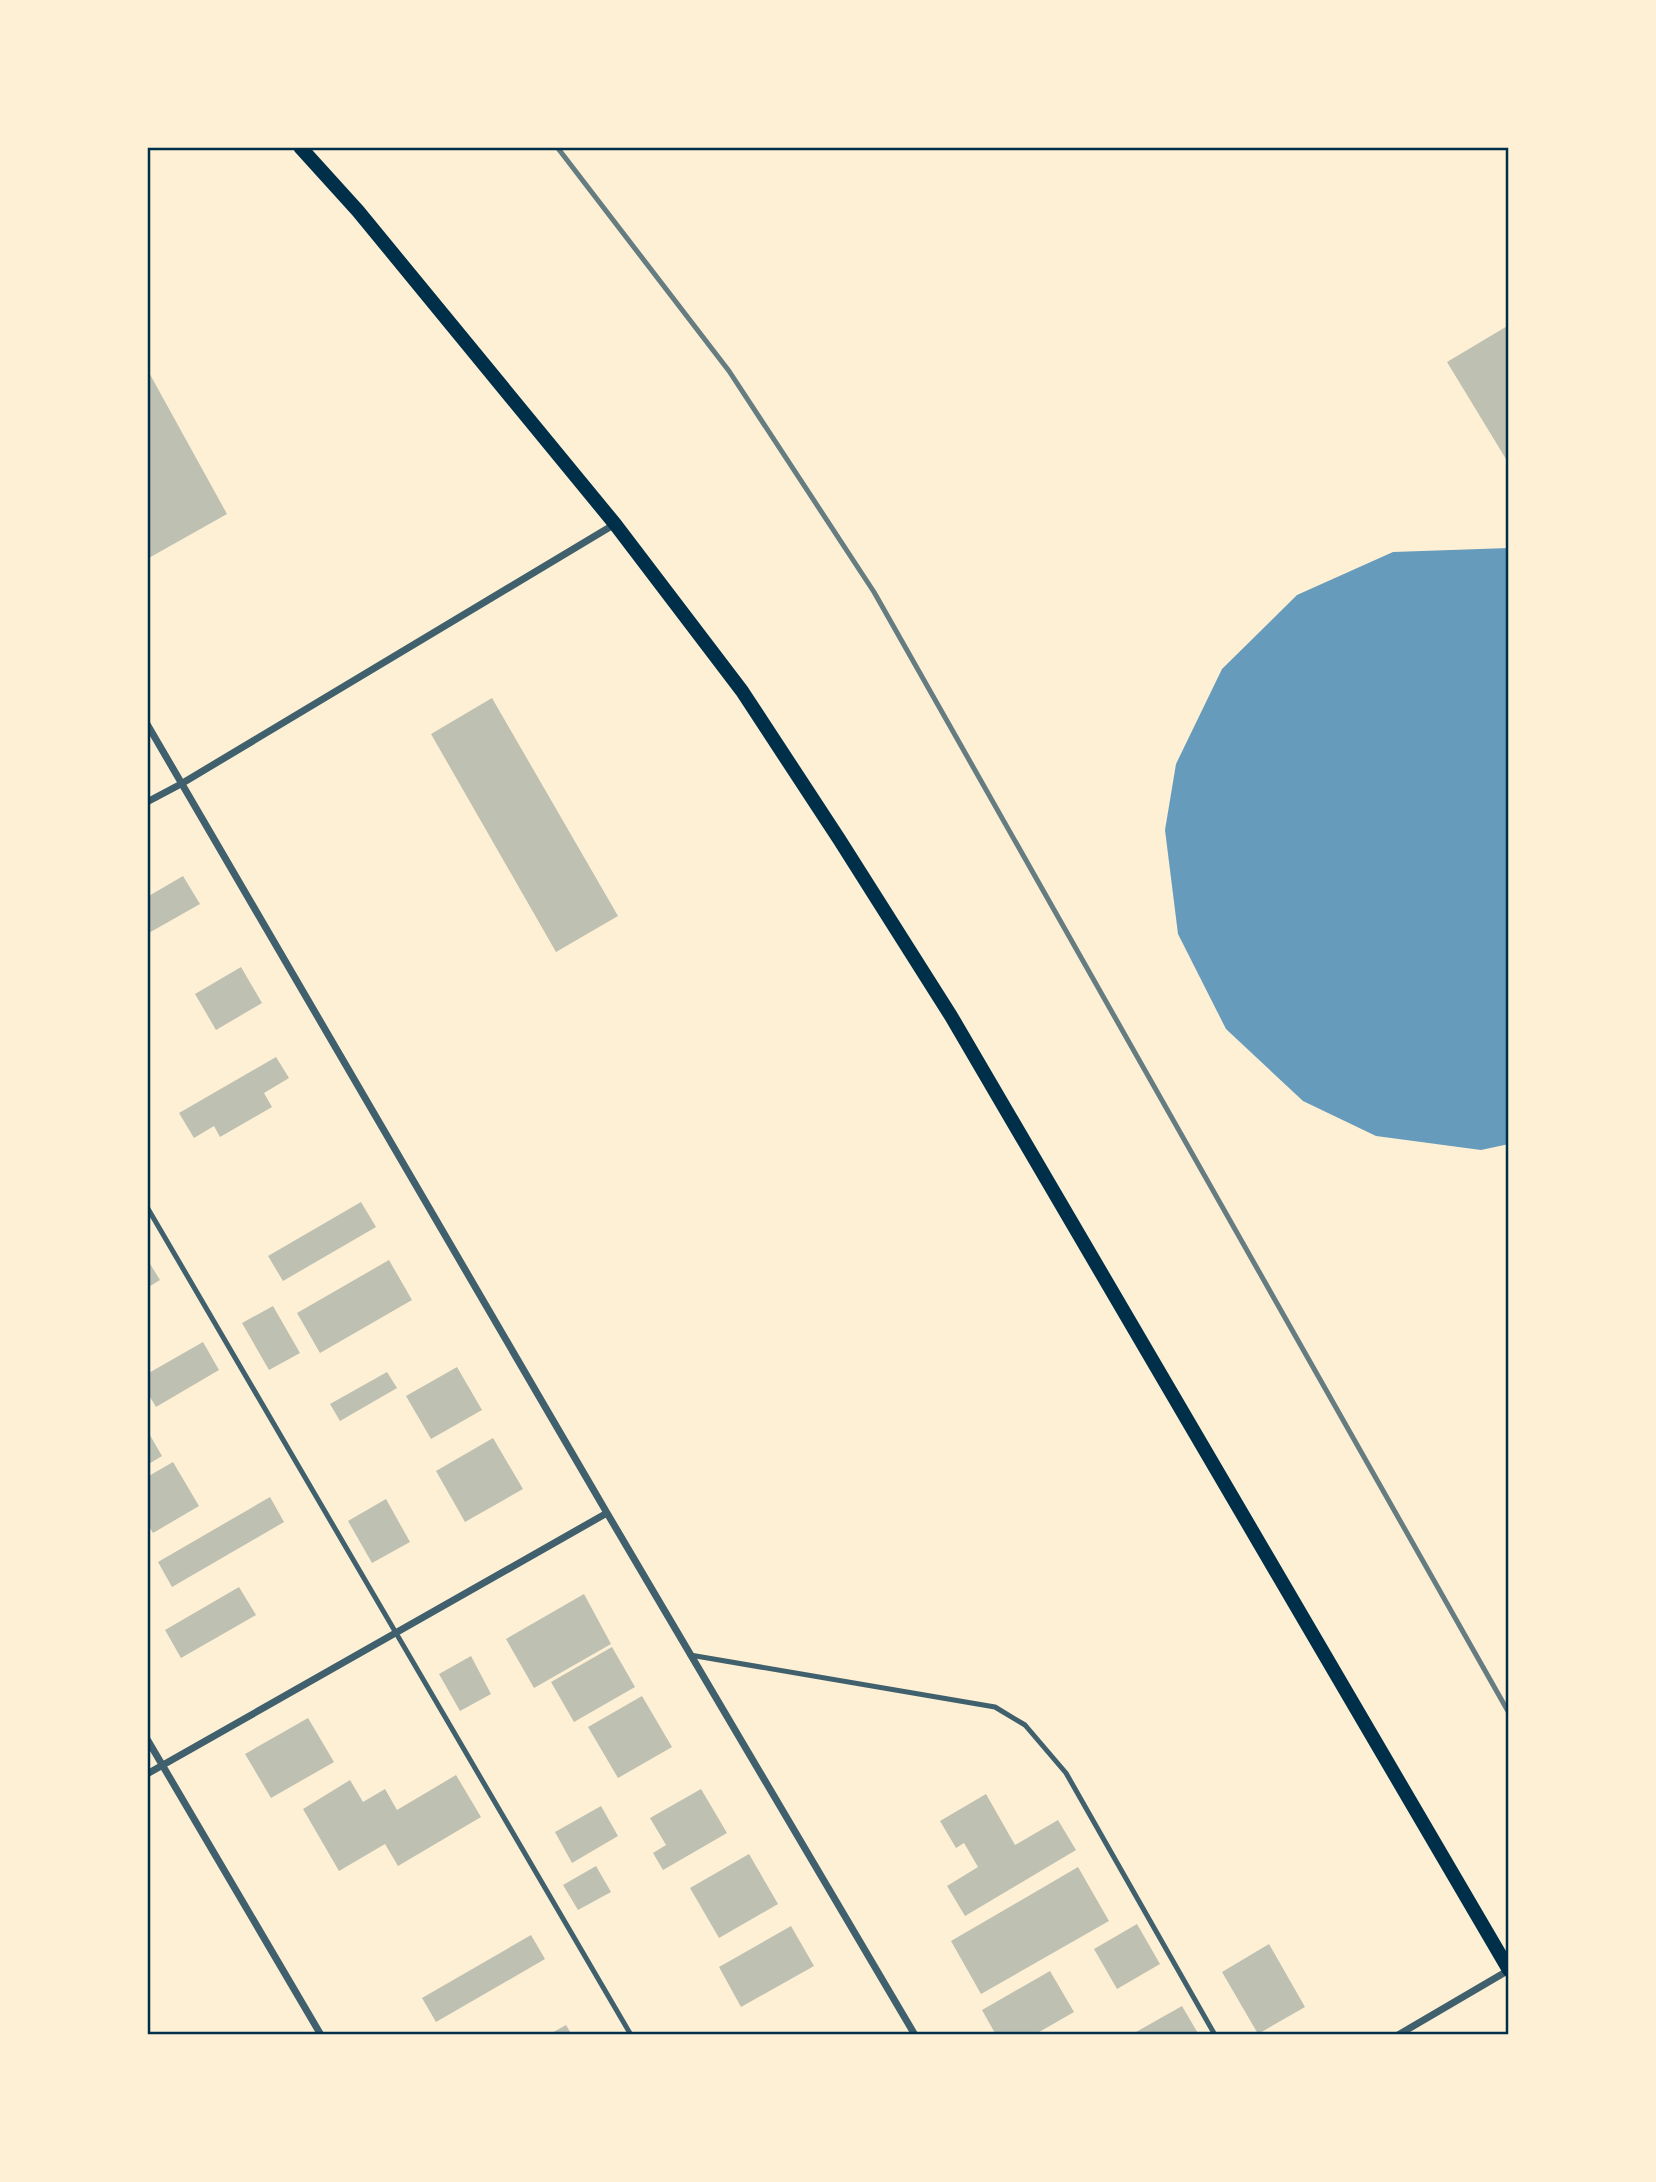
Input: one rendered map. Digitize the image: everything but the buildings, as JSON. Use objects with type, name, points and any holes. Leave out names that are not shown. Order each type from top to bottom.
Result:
[{"type":"main road","points":[[300,147],[358,211],[615,524],[741,691],[951,1016],[1509,1970]]},
{"type":"street","points":[[147,802],[615,524]]},
{"type":"street","points":[[147,723],[607,1514],[915,2035]]},
{"type":"street","points":[[147,1774],[607,1514]]},
{"type":"street","points":[[147,1739],[321,2035]]},
{"type":"street","points":[[1398,2035],[1509,1970]]},
{"type":"lane","points":[[147,1207],[631,2035]]},
{"type":"lane","points":[[690,1655],[995,1707],[1025,1725],[1066,1773],[1215,2035]]},
{"type":"water","points":[[1509,548],[1509,1144],[1481,1150],[1376,1136],[1303,1101],[1226,1029],[1178,934],[1165,830],[1176,764],[1222,669],[1297,595],[1393,552]]},
{"type":"railway","points":[[557,147],[729,371],[874,592],[1509,1713]]}]
